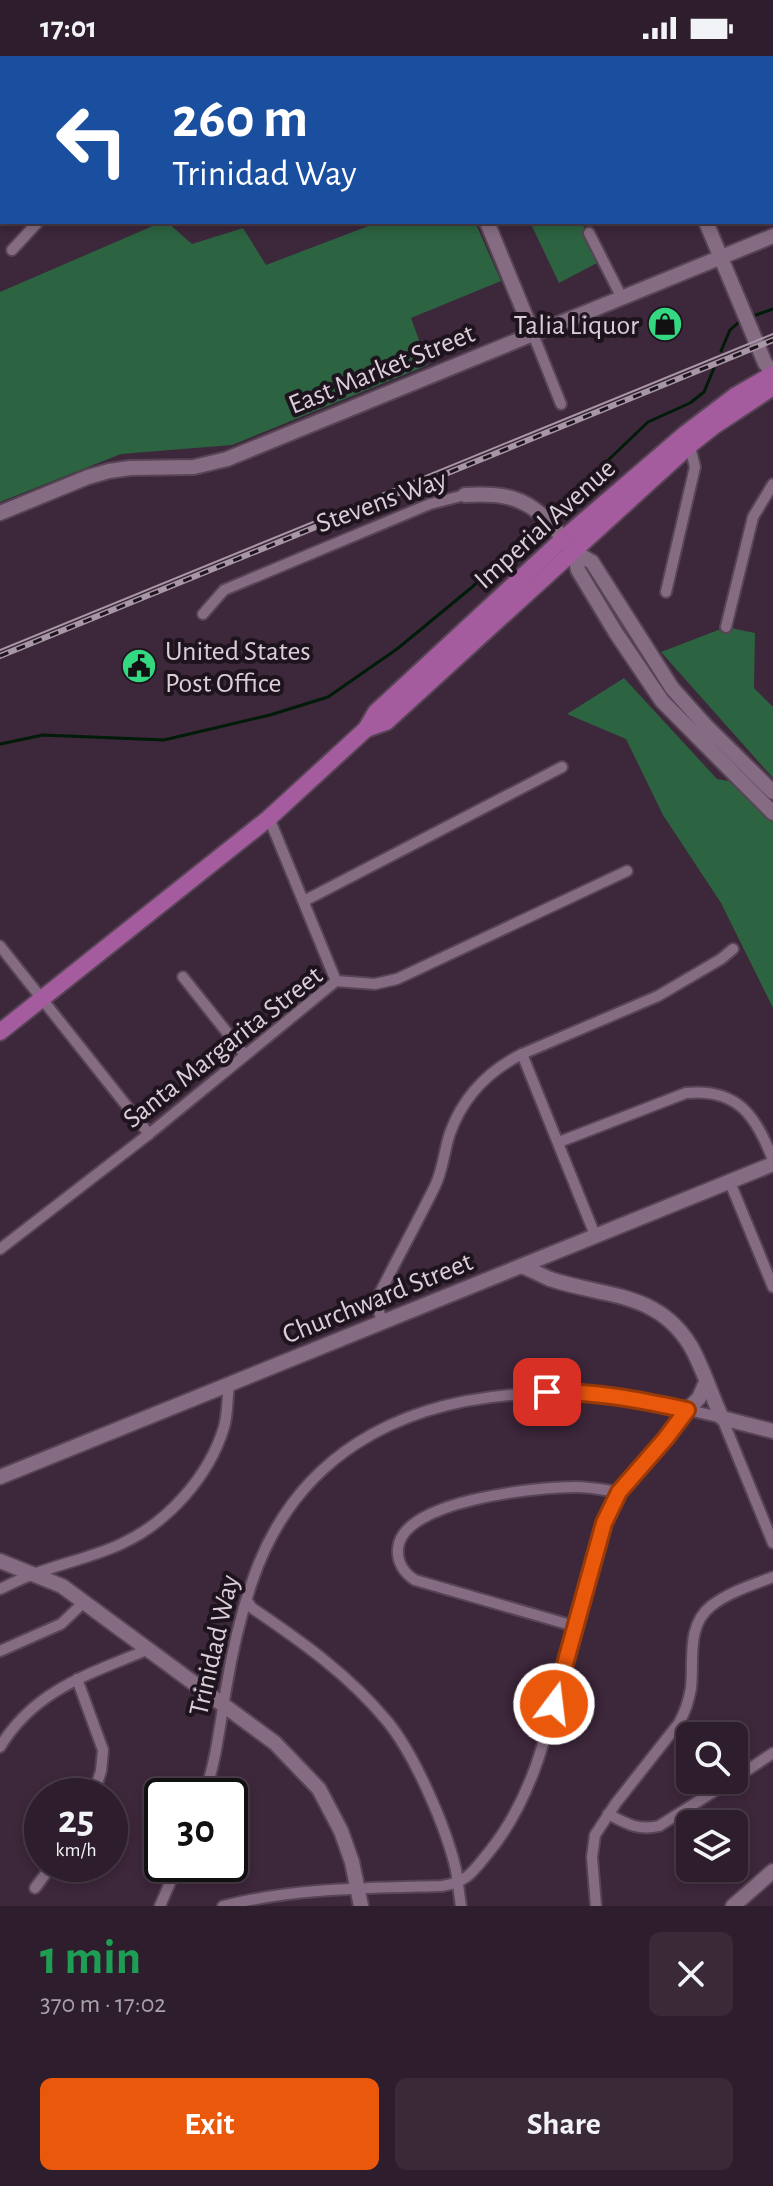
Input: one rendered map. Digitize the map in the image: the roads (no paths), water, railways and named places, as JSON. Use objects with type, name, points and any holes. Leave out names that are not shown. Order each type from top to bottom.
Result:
[{"type":"main road","name":"Imperial Avenue","points":[[366,729],[386,722],[574,552],[735,396],[773,374]]},
{"type":"main road","name":"Imperial Avenue","points":[[0,1032],[269,818],[366,729],[376,712],[563,539],[688,439],[714,426],[773,387]]},
{"type":"street","points":[[12,250],[36,224]]},
{"type":"street","points":[[488,224],[561,404]]},
{"type":"street","points":[[707,224],[765,363],[773,374]]},
{"type":"street","points":[[589,233],[622,298]]},
{"type":"street","name":"East Market Street","points":[[0,513],[109,471],[194,467],[227,459],[773,236]]},
{"type":"street","points":[[666,592],[695,467],[688,439]]},
{"type":"street","points":[[726,627],[753,517],[773,485]]},
{"type":"street","name":"Stevens Way","points":[[203,614],[224,590],[430,504],[465,495],[505,495],[531,506],[574,552]]},
{"type":"street","points":[[574,552],[592,562],[672,688],[773,792]]},
{"type":"street","points":[[574,552],[578,570],[662,701],[773,813]]},
{"type":"street","points":[[304,901],[562,767]]},
{"type":"street","points":[[269,818],[336,981]]},
{"type":"street","name":"Santa Margarita Street","points":[[0,1249],[149,1134],[336,981],[375,984],[397,979],[627,871]]},
{"type":"street","points":[[0,946],[149,1134]]},
{"type":"street","points":[[382,1322],[376,1301],[437,1182],[458,1115],[485,1078],[522,1054],[658,996],[733,949]]},
{"type":"street","points":[[183,977],[245,1055]]},
{"type":"street","points":[[522,1054],[595,1235]]},
{"type":"street","points":[[559,1142],[686,1093],[704,1092],[730,1100],[751,1116],[762,1131],[773,1162]]},
{"type":"street","name":"Churchward Street","points":[[0,1477],[773,1162]]},
{"type":"street","points":[[729,1180],[773,1287]]},
{"type":"street","points":[[522,1266],[551,1279],[630,1298],[650,1306],[683,1334],[722,1418],[773,1543]]},
{"type":"street","points":[[223,1906],[273,1896],[358,1888],[442,1886],[458,1884],[468,1878],[499,1840],[520,1806],[540,1757],[604,1523],[619,1492],[699,1398],[706,1382]]},
{"type":"street","points":[[0,1589],[124,1543],[161,1518],[196,1482],[218,1440],[224,1426],[229,1385]]},
{"type":"street","name":"Trinidad Way","points":[[208,1778],[234,1642],[267,1547],[303,1491],[332,1461],[354,1445],[402,1419],[440,1407],[492,1396],[571,1392],[610,1395],[773,1431]]},
{"type":"street","points":[[574,1626],[415,1580],[401,1566],[399,1541],[404,1531],[418,1520],[439,1510],[482,1498],[555,1488],[579,1487],[619,1492]]},
{"type":"street","points":[[0,1561],[62,1586],[275,1743],[319,1789],[341,1831],[361,1906]]},
{"type":"street","points":[[596,1906],[592,1848],[595,1835],[685,1712],[691,1691],[693,1639],[702,1616],[709,1607],[728,1595],[773,1577]]},
{"type":"street","points":[[247,1601],[252,1608],[318,1653],[388,1722],[417,1769],[447,1839],[461,1906]]},
{"type":"street","points":[[0,1651],[61,1624],[83,1603]]},
{"type":"street","points":[[0,1747],[10,1730],[30,1709],[58,1688],[149,1649]]},
{"type":"street","points":[[77,1679],[103,1750],[99,1778]]},
{"type":"street","points":[[748,1769],[773,1753]]},
{"type":"street","points":[[608,1814],[635,1827],[654,1828],[711,1794]]},
{"type":"street","points":[[733,1906],[773,1871]]},
{"type":"street","points":[[35,1888],[40,1882]]},
{"type":"street","points":[[160,1906],[170,1882]]},
{"type":"waterway","points":[[753,316],[773,309]]},
{"type":"waterway","points":[[721,351],[730,330],[739,322]]},
{"type":"waterway","points":[[558,508],[648,422],[690,403],[704,392],[714,368]]},
{"type":"waterway","points":[[0,744],[43,735],[164,740],[270,715],[328,697],[397,649],[471,588],[531,532]]},
{"type":"tram line","points":[[0,650],[773,334]]},
{"type":"railway","points":[[0,656],[773,340]]},
{"type":"place","name":"Talia Liquor","points":[[665,324]]},
{"type":"place","name":"United States Post Office","points":[[139,666]]}]
